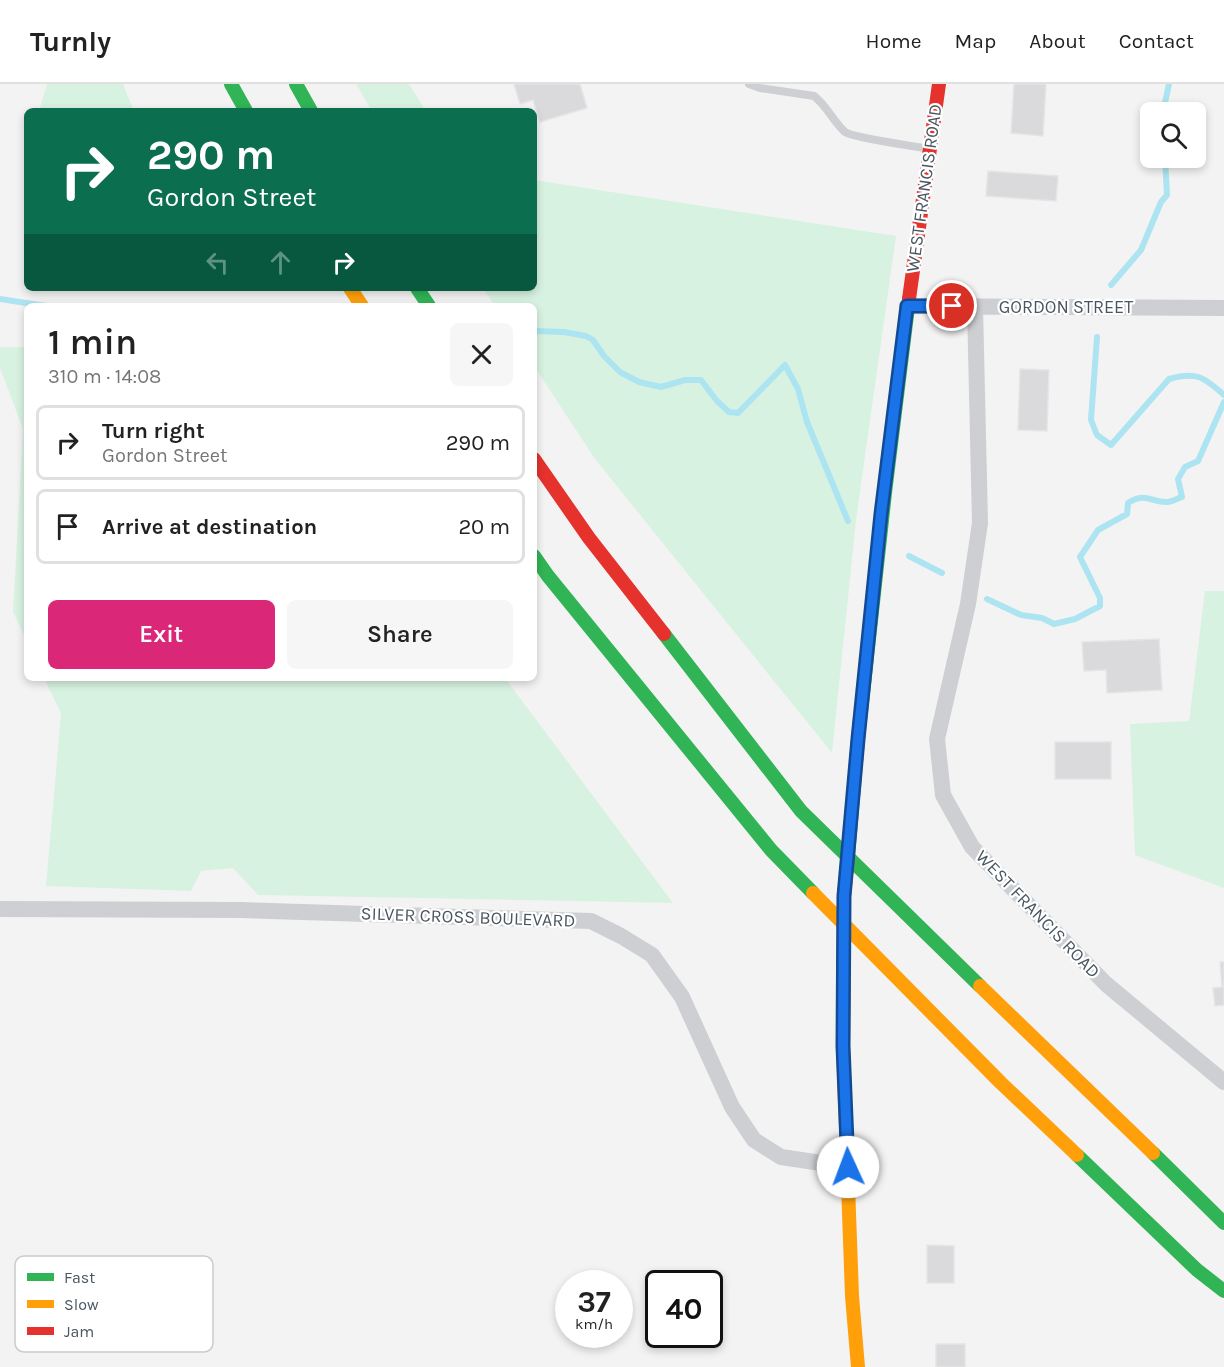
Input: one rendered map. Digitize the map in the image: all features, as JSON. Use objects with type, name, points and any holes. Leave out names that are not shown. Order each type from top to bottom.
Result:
[{"type":"main road","points":[[231,84],[244,108]]},
{"type":"main road","points":[[296,84],[309,108]]},
{"type":"main road","name":"WEST FRANCIS ROAD","points":[[858,1367],[852,1296],[843,1046],[844,896],[886,472],[939,84]]},
{"type":"main road","points":[[537,463],[589,538],[801,811],[1224,1223]]},
{"type":"main road","points":[[537,560],[555,586],[771,850],[1001,1083],[1197,1270],[1224,1291]]},
{"type":"street","name":"GORDON STREET","points":[[907,306],[1224,308]]},
{"type":"street","name":"WEST FRANCIS ROAD","points":[[975,306],[980,523],[968,604],[937,739],[944,795],[972,847],[1106,984],[1224,1082]]},
{"type":"street","name":"SILVER CROSS BOULEVARD","points":[[0,909],[241,910],[591,921],[652,955],[658,963],[682,997],[732,1107],[754,1140],[781,1157],[848,1167]]},
{"type":"lane","points":[[749,84],[760,88],[814,96],[821,101],[848,134],[929,149]]},
{"type":"green space","points":[[47,84],[123,84],[133,108],[40,108]]},
{"type":"green space","points":[[356,84],[409,84],[424,108],[370,108]]},
{"type":"green space","points":[[537,180],[896,236],[856,520],[832,753],[595,459],[537,371],[537,303],[493,303],[485,291],[537,291]]},
{"type":"green space","points":[[0,347],[24,347],[24,635],[13,612],[23,429],[0,368]]},
{"type":"green space","points":[[1205,591],[1224,591],[1224,888],[1135,855],[1130,724],[1189,721]]},
{"type":"green space","points":[[45,681],[507,681],[673,903],[258,895],[233,868],[201,871],[191,891],[46,886],[61,713]]},
{"type":"building","points":[[514,84],[580,84],[587,108],[540,122],[533,100],[520,104]]},
{"type":"building","points":[[1014,84],[1046,84],[1043,136],[1011,133]]},
{"type":"building","points":[[988,171],[1058,176],[1056,201],[986,196]]},
{"type":"building","points":[[1020,369],[1049,370],[1047,431],[1018,430]]},
{"type":"building","points":[[1159,639],[1162,690],[1107,693],[1106,670],[1084,671],[1082,642]]},
{"type":"building","points":[[1055,742],[1111,742],[1111,779],[1055,779]]},
{"type":"building","points":[[1220,962],[1224,962],[1224,1005],[1215,1006],[1213,988],[1222,987]]},
{"type":"building","points":[[927,1245],[954,1246],[954,1283],[927,1283]]},
{"type":"building","points":[[936,1344],[965,1344],[965,1367],[936,1367]]},
{"type":"waterway","points":[[1165,102],[1169,84]]},
{"type":"waterway","points":[[1111,285],[1141,250],[1161,202],[1167,195],[1166,168]]},
{"type":"waterway","points":[[0,299],[26,303]]},
{"type":"waterway","points":[[537,331],[586,336],[593,340],[604,356],[620,372],[639,382],[661,387],[685,380],[701,380],[729,412],[738,413],[785,365],[798,389],[807,422],[848,521]]},
{"type":"waterway","points":[[1097,337],[1091,420],[1097,435],[1111,445],[1169,379],[1186,376],[1199,377],[1224,395]]},
{"type":"waterway","points":[[987,599],[1021,615],[1042,618],[1054,624],[1075,619],[1100,606],[1100,598],[1080,557],[1098,530],[1127,514],[1128,503],[1139,498],[1167,502],[1182,497],[1178,479],[1185,467],[1198,461],[1224,402]]},
{"type":"waterway","points":[[909,556],[942,573]]},
{"type":"traffic: fast","points":[[231,84],[244,108]]},
{"type":"traffic: fast","points":[[296,84],[309,108]]},
{"type":"traffic: fast","points":[[419,291],[427,303]]},
{"type":"traffic: fast","points":[[858,739],[909,299]]},
{"type":"traffic: fast","points":[[537,560],[771,850],[813,893]]},
{"type":"traffic: fast","points":[[664,634],[801,811],[980,986]]},
{"type":"traffic: fast","points":[[848,856],[858,739]]},
{"type":"traffic: fast","points":[[1153,1153],[1224,1223]]},
{"type":"traffic: fast","points":[[1077,1155],[1197,1270],[1224,1291]]},
{"type":"traffic: slow","points":[[352,291],[360,303]]},
{"type":"traffic: slow","points":[[813,893],[1001,1083],[1077,1155]]},
{"type":"traffic: slow","points":[[980,986],[1153,1153]]},
{"type":"traffic: slow","points":[[843,1046],[852,1296],[858,1367]]},
{"type":"traffic: jam","points":[[909,299],[939,84]]},
{"type":"traffic: jam","points":[[537,463],[589,538],[664,634]]},
{"type":"traffic: jam","points":[[843,1046],[844,896],[848,856]]},
{"type":"route","points":[[848,1167],[843,1046],[844,896],[886,472],[907,306],[952,306]]}]
